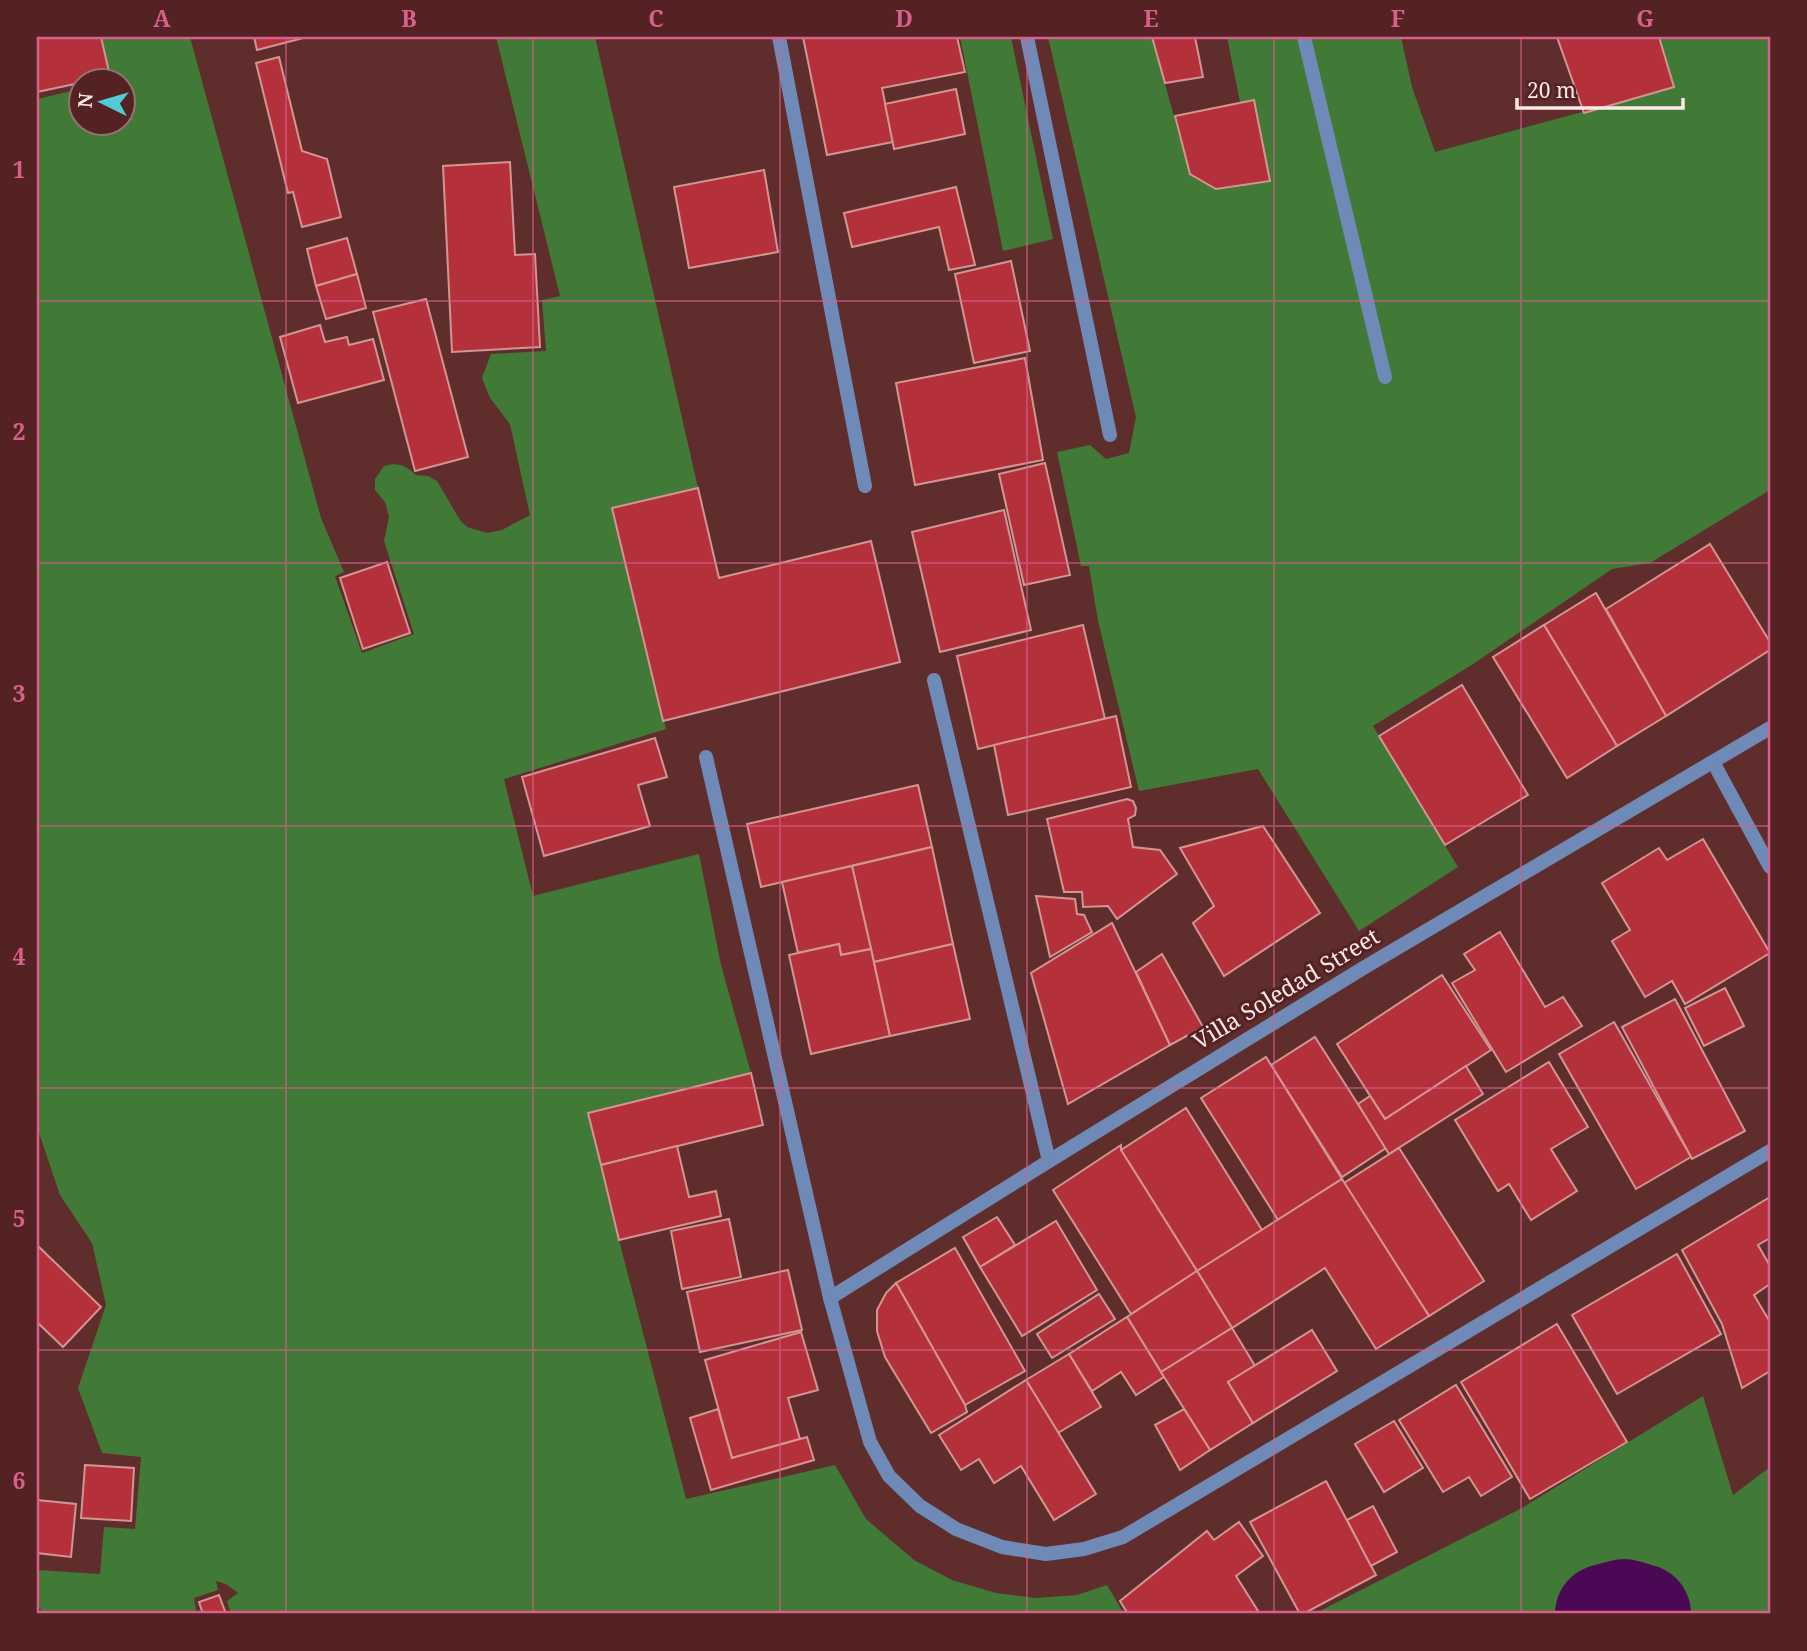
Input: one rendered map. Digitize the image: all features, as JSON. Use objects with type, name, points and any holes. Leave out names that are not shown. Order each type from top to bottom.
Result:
[{"type":"street","points":[[779,37],[865,486]]},
{"type":"street","points":[[1027,37],[1110,435]]},
{"type":"street","points":[[1304,37],[1385,377]]},
{"type":"street","points":[[934,680],[1049,1161]]},
{"type":"street","name":"Villa Soledad Street","points":[[830,1298],[1365,967],[1770,728]]},
{"type":"street","points":[[706,757],[830,1298],[870,1442],[889,1476],[920,1506],[957,1528],[1002,1547],[1046,1553],[1084,1549],[1123,1537],[1770,1151]]},
{"type":"street","points":[[1713,762],[1770,867]]},
{"type":"green space","points":[[101,37],[190,37],[321,518],[344,572],[335,576],[362,653],[414,634],[384,541],[389,517],[385,502],[375,490],[375,479],[384,466],[401,465],[416,475],[428,476],[437,481],[467,527],[487,533],[502,530],[530,515],[510,424],[490,398],[482,378],[491,354],[546,351],[542,300],[560,296],[496,37],[595,37],[698,488],[612,509],[666,729],[504,779],[533,896],[699,854],[721,965],[751,1073],[588,1113],[686,1499],[835,1465],[866,1519],[914,1560],[952,1580],[996,1593],[1036,1598],[1077,1595],[1107,1585],[1124,1614],[231,1614],[227,1601],[238,1593],[226,1584],[216,1581],[218,1590],[194,1598],[196,1610],[187,1614],[43,1614],[37,1603],[37,1570],[100,1574],[104,1527],[135,1529],[141,1457],[102,1453],[78,1388],[106,1305],[92,1243],[60,1195],[37,1127],[37,99],[66,92],[66,136],[136,136],[136,66],[108,66]]},
{"type":"green space","points":[[960,37],[1011,37],[1053,239],[1003,251]]},
{"type":"green space","points":[[1048,37],[1152,37],[1190,174],[1216,189],[1254,100],[1240,102],[1227,37],[1401,37],[1412,87],[1435,152],[1674,87],[1659,37],[1770,37],[1770,490],[1650,563],[1612,569],[1473,664],[1373,726],[1458,867],[1359,931],[1258,769],[1139,791],[1098,621],[1089,566],[1081,566],[1057,452],[1090,445],[1106,459],[1129,453],[1136,417]]},
{"type":"green space","points":[[1703,1396],[1733,1495],[1770,1467],[1770,1614],[1314,1614],[1522,1508]]},
{"type":"building","points":[[37,37],[101,37],[108,66],[66,66],[66,86],[37,92]]},
{"type":"building","points":[[254,37],[307,37],[257,50]]},
{"type":"building","points":[[803,37],[957,37],[965,72],[882,88],[893,142],[827,155]]},
{"type":"building","points":[[1152,37],[1195,37],[1203,77],[1165,83]]},
{"type":"building","points":[[1557,37],[1659,37],[1674,87],[1584,113]]},
{"type":"building","points":[[279,57],[302,151],[327,159],[341,217],[302,227],[293,192],[288,193],[256,63]]},
{"type":"building","points":[[956,89],[965,134],[894,149],[885,104]]},
{"type":"building","points":[[1254,100],[1270,181],[1216,189],[1190,174],[1175,116]]},
{"type":"building","points":[[510,162],[515,255],[535,254],[540,347],[452,352],[443,166]]},
{"type":"building","points":[[764,170],[778,252],[689,268],[674,187]]},
{"type":"building","points":[[956,187],[975,265],[949,270],[939,227],[852,247],[844,213]]},
{"type":"building","points":[[347,238],[357,274],[316,286],[307,249]]},
{"type":"building","points":[[1011,261],[1030,351],[974,363],[955,274]]},
{"type":"building","points":[[357,274],[366,308],[326,319],[316,286]]},
{"type":"building","points":[[426,299],[468,457],[415,471],[373,312]]},
{"type":"building","points":[[320,325],[325,342],[347,337],[349,345],[373,339],[384,380],[298,403],[280,337]]},
{"type":"building","points":[[1025,358],[1043,460],[915,485],[896,383]]},
{"type":"building","points":[[1045,463],[1070,575],[1024,585],[999,474]]},
{"type":"building","points":[[698,488],[719,578],[871,541],[900,662],[663,721],[612,508]]},
{"type":"building","points":[[1004,510],[1031,630],[940,652],[912,532]]},
{"type":"building","points":[[1710,544],[1770,642],[1770,650],[1666,716],[1606,609]]},
{"type":"building","points":[[387,562],[410,633],[363,649],[340,578]]},
{"type":"building","points":[[1596,593],[1666,716],[1617,746],[1544,625]]},
{"type":"building","points":[[1083,625],[1105,719],[978,749],[957,656]]},
{"type":"building","points":[[1544,625],[1617,746],[1567,778],[1493,657]]},
{"type":"building","points":[[1462,685],[1528,795],[1445,845],[1379,736]]},
{"type":"building","points":[[1116,716],[1131,787],[1008,815],[994,745]]},
{"type":"building","points":[[655,738],[667,777],[638,785],[650,826],[544,856],[522,777]]},
{"type":"building","points":[[918,785],[932,847],[761,887],[747,824]]},
{"type":"building","points":[[1127,799],[1133,801],[1136,808],[1135,815],[1128,819],[1133,847],[1160,850],[1177,874],[1117,919],[1108,906],[1083,907],[1082,892],[1064,892],[1047,819]]},
{"type":"building","points":[[1263,826],[1320,913],[1224,976],[1193,923],[1214,906],[1180,848]]},
{"type":"building","points":[[1703,839],[1770,953],[1685,1004],[1672,981],[1645,997],[1612,941],[1630,930],[1602,883],[1659,848],[1667,860]]},
{"type":"building","points":[[932,847],[953,944],[874,962],[852,866]]},
{"type":"building","points":[[852,866],[871,949],[841,955],[839,944],[798,953],[782,882]]},
{"type":"building","points":[[1036,896],[1075,899],[1077,914],[1084,915],[1092,932],[1050,957]]},
{"type":"building","points":[[1112,923],[1170,1045],[1068,1104],[1031,973]]},
{"type":"building","points":[[1500,932],[1545,1007],[1563,997],[1582,1026],[1506,1072],[1452,983],[1475,970],[1464,954]]},
{"type":"building","points":[[839,944],[841,955],[871,949],[890,1036],[811,1054],[789,955]]},
{"type":"building","points":[[953,944],[970,1019],[890,1036],[874,962]]},
{"type":"building","points":[[1162,954],[1203,1027],[1170,1045],[1136,972]]},
{"type":"building","points":[[1442,975],[1491,1050],[1385,1119],[1337,1044]]},
{"type":"building","points":[[1725,988],[1744,1026],[1704,1046],[1685,1008]]},
{"type":"building","points":[[1675,999],[1745,1131],[1692,1159],[1622,1027]]},
{"type":"building","points":[[1614,1022],[1691,1157],[1636,1189],[1559,1054]]},
{"type":"building","points":[[1315,1037],[1386,1148],[1342,1177],[1271,1065]]},
{"type":"building","points":[[1266,1057],[1342,1179],[1278,1220],[1201,1098]]},
{"type":"building","points":[[1549,1062],[1588,1127],[1551,1149],[1577,1191],[1531,1220],[1509,1184],[1498,1191],[1455,1120]]},
{"type":"building","points":[[1466,1066],[1483,1094],[1389,1154],[1358,1104],[1370,1096],[1385,1119]]},
{"type":"building","points":[[751,1073],[763,1125],[601,1165],[588,1113]]},
{"type":"building","points":[[1186,1108],[1262,1230],[1197,1271],[1121,1150]]},
{"type":"building","points":[[1121,1145],[1121,1150],[1197,1271],[1131,1314],[1053,1190]]},
{"type":"building","points":[[677,1146],[689,1197],[716,1191],[721,1216],[619,1240],[601,1165]]},
{"type":"building","points":[[1399,1148],[1484,1281],[1429,1316],[1344,1183]]},
{"type":"building","points":[[1342,1179],[1429,1316],[1376,1349],[1325,1268],[1232,1328],[1197,1271]]},
{"type":"building","points":[[1770,1197],[1770,1238],[1758,1245],[1770,1266],[1770,1284],[1754,1295],[1770,1322],[1770,1371],[1742,1388],[1722,1324],[1682,1250]]},
{"type":"building","points":[[997,1217],[1015,1245],[980,1267],[963,1237]]},
{"type":"building","points":[[729,1219],[741,1277],[682,1289],[671,1231]]},
{"type":"building","points":[[1056,1221],[1097,1290],[1022,1336],[980,1267]]},
{"type":"building","points":[[37,1245],[101,1307],[63,1347],[37,1322]]},
{"type":"building","points":[[955,1248],[1025,1371],[965,1405],[896,1283]]},
{"type":"building","points":[[1677,1254],[1721,1334],[1617,1394],[1572,1315]]},
{"type":"building","points":[[788,1270],[802,1330],[700,1352],[687,1292]]},
{"type":"building","points":[[1197,1271],[1232,1328],[1161,1372],[1127,1317]]},
{"type":"building","points":[[896,1283],[967,1412],[931,1433],[885,1357],[877,1331],[877,1310],[886,1293]]},
{"type":"building","points":[[1099,1294],[1115,1319],[1052,1358],[1037,1334]]},
{"type":"building","points":[[1127,1317],[1164,1377],[1136,1395],[1121,1372],[1092,1391],[1069,1354]]},
{"type":"building","points":[[1557,1324],[1627,1442],[1530,1499],[1461,1382]]},
{"type":"building","points":[[1232,1328],[1255,1366],[1228,1382],[1253,1423],[1210,1450],[1161,1372]]},
{"type":"building","points":[[1312,1330],[1337,1371],[1253,1423],[1228,1382]]},
{"type":"building","points":[[801,1332],[818,1390],[788,1398],[800,1439],[732,1458],[705,1360]]},
{"type":"building","points":[[1069,1354],[1101,1407],[1058,1433],[1026,1380]]},
{"type":"building","points":[[1026,1380],[1096,1494],[1054,1520],[1021,1466],[994,1483],[979,1459],[961,1470],[939,1435]]},
{"type":"building","points":[[1456,1385],[1512,1477],[1481,1496],[1469,1477],[1443,1492],[1399,1420]]},
{"type":"building","points":[[718,1409],[732,1458],[807,1437],[814,1460],[711,1490],[690,1418]]},
{"type":"building","points":[[1184,1409],[1210,1450],[1180,1470],[1155,1425]]},
{"type":"building","points":[[1394,1421],[1423,1468],[1384,1492],[1355,1444]]},
{"type":"building","points":[[85,1465],[134,1468],[131,1521],[81,1518]]},
{"type":"building","points":[[1326,1481],[1376,1575],[1300,1614],[1250,1522]]},
{"type":"building","points":[[37,1500],[76,1504],[71,1557],[37,1553]]},
{"type":"building","points":[[1373,1506],[1397,1552],[1371,1566],[1347,1520]]},
{"type":"building","points":[[1239,1522],[1263,1556],[1236,1576],[1260,1614],[1128,1614],[1120,1601],[1207,1531],[1214,1540]]},
{"type":"building","points":[[219,1595],[226,1614],[203,1614],[199,1602]]},
{"type":"waterway","points":[[1605,1614],[1624,1609],[1641,1614]]}]
